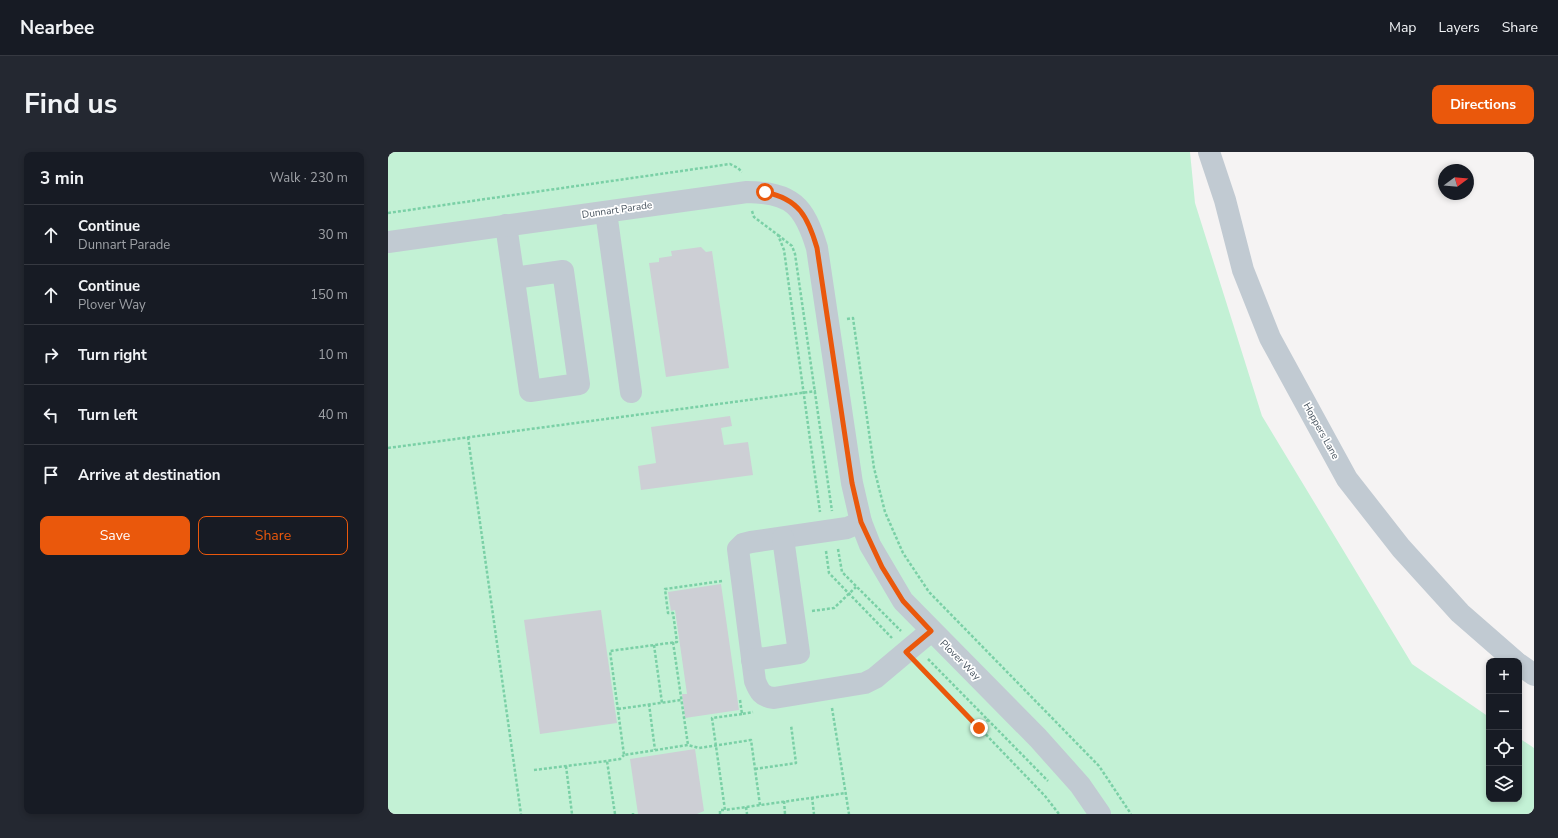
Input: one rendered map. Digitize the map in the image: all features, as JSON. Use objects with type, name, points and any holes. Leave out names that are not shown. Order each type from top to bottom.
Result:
[{"type":"street","name":"Hoppers Lane","points":[[1209,152],[1225,200],[1243,270],[1270,338],[1347,479],[1400,548],[1460,612],[1512,658]]},
{"type":"street","name":"Dunnart Parade","points":[[388,242],[747,192],[780,195],[793,203],[806,220],[817,248]]},
{"type":"street","points":[[606,212],[631,392]]},
{"type":"street","points":[[506,226],[530,391],[579,384],[563,271],[514,278]]},
{"type":"street","name":"Plover Way","points":[[817,248],[852,483],[861,522],[882,567],[903,601],[1038,738],[1080,785],[1100,814]]},
{"type":"street","points":[[861,522],[847,528],[751,542],[743,544],[738,549],[755,681],[759,691],[766,697],[774,698],[865,683],[875,678],[931,631]]},
{"type":"street","points":[[752,660],[799,653],[783,538]]},
{"type":"street","points":[[1522,666],[1534,675]]},
{"type":"path","points":[[388,212],[730,164],[738,168],[744,175],[748,201],[754,217],[792,246],[795,254],[815,391],[829,531],[829,573],[849,594],[910,648],[1048,782]]},
{"type":"path","points":[[778,235],[784,250],[804,392],[829,531],[842,572],[1045,796],[1059,814]]},
{"type":"path","points":[[853,318],[874,468],[885,512],[903,553],[929,592],[1099,766],[1131,814]]},
{"type":"path","points":[[388,448],[838,388]]},
{"type":"path","points":[[468,437],[521,814]]},
{"type":"path","points":[[624,754],[610,651],[677,642],[673,613],[668,613],[665,589],[723,581],[724,588]]},
{"type":"path","points":[[834,608],[856,587]]},
{"type":"path","points":[[673,642],[688,745]]},
{"type":"path","points":[[654,645],[662,703]]},
{"type":"path","points":[[618,709],[681,700]]},
{"type":"path","points":[[649,704],[655,750]]},
{"type":"path","points":[[831,705],[849,814]]},
{"type":"path","points":[[725,810],[712,718],[742,714]]},
{"type":"path","points":[[755,769],[796,763],[791,725]]},
{"type":"path","points":[[534,770],[608,761],[620,759],[624,754],[688,745],[699,748],[751,740],[760,805]]},
{"type":"path","points":[[608,761],[615,814]]},
{"type":"path","points":[[566,766],[572,814]]},
{"type":"path","points":[[720,814],[720,810],[846,793]]},
{"type":"path","points":[[812,797],[814,814]]},
{"type":"path","points":[[784,801],[785,814]]},
{"type":"path","points":[[746,807],[747,814]]},
{"type":"green space","points":[[388,152],[1190,152],[1195,203],[1262,416],[1412,664],[1486,715],[1486,802],[1522,802],[1522,740],[1534,748],[1534,814],[388,814]]},
{"type":"building","points":[[701,247],[706,252],[712,251],[729,368],[666,377],[649,263],[659,262],[659,258],[672,256],[671,251]]},
{"type":"building","points":[[730,416],[732,426],[721,428],[724,445],[748,442],[753,475],[641,490],[638,466],[656,463],[651,427]]},
{"type":"building","points":[[721,584],[739,710],[685,718],[682,694],[687,694],[675,610],[671,611],[668,592]]},
{"type":"building","points":[[601,610],[617,723],[540,734],[524,620]]},
{"type":"building","points":[[695,749],[704,811],[697,814],[638,814],[630,759]]},
{"type":"route","points":[[765,192],[780,195],[793,203],[804,215],[817,248],[852,483],[861,522],[870,545],[903,601],[931,631],[906,652],[979,728]]}]
